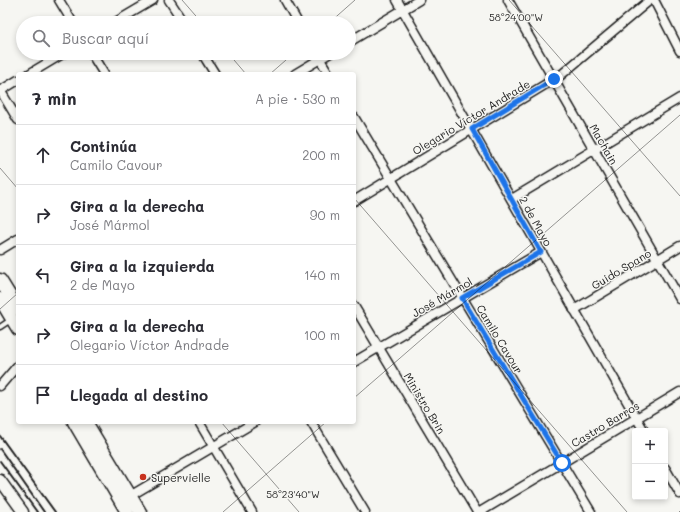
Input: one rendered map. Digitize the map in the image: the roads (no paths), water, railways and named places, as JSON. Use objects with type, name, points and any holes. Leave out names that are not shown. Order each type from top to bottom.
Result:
[{"type":"main road","points":[[0,280],[16,319]]},
{"type":"main road","points":[[0,299],[16,319]]},
{"type":"main road","points":[[75,424],[127,512]]},
{"type":"main road","points":[[87,424],[140,512]]},
{"type":"street","points":[[59,0],[69,16]]},
{"type":"street","points":[[126,16],[153,0]]},
{"type":"street","points":[[170,0],[180,16]]},
{"type":"street","points":[[284,0],[294,16]]},
{"type":"street","name":"2 de Mayo","points":[[397,0],[642,428]]},
{"type":"street","points":[[356,38],[419,0]]},
{"type":"street","name":"Machain","points":[[508,0],[680,299]]},
{"type":"street","name":"Olegario Víctor Andrade","points":[[356,200],[554,79],[650,0]]},
{"type":"street","points":[[654,0],[680,51]]},
{"type":"street","points":[[32,72],[52,60]]},
{"type":"street","points":[[95,60],[103,72]]},
{"type":"street","points":[[206,60],[214,72]]},
{"type":"street","points":[[298,72],[313,60]]},
{"type":"street","points":[[320,60],[328,72]]},
{"type":"street","points":[[16,81],[0,91],[16,117]]},
{"type":"street","points":[[512,199],[680,98]]},
{"type":"street","name":"Camilo Cavour","points":[[356,119],[590,512]]},
{"type":"street","points":[[0,250],[16,240]]},
{"type":"street","name":"Guido Spano","points":[[574,310],[680,246]]},
{"type":"street","name":"José Mármol","points":[[356,361],[541,252]]},
{"type":"street","name":"Ministro Brin","points":[[356,309],[478,512]]},
{"type":"street","points":[[0,386],[16,367]]},
{"type":"street","name":"Castro Barros","points":[[478,512],[680,392]]},
{"type":"street","points":[[200,424],[252,512]]},
{"type":"street","points":[[130,496],[252,424]]},
{"type":"street","points":[[312,424],[365,512]]},
{"type":"street","points":[[668,473],[680,494]]},
{"type":"street","points":[[0,480],[23,512]]},
{"type":"street","points":[[0,490],[16,512]]},
{"type":"lane","points":[[0,326],[16,319]]},
{"type":"railway","points":[[0,436],[55,512]]},
{"type":"railway","points":[[0,449],[44,512]]},
{"type":"railway","points":[[0,461],[37,512]]},
{"type":"place","name":"Supervielle","points":[[143,477]]}]
